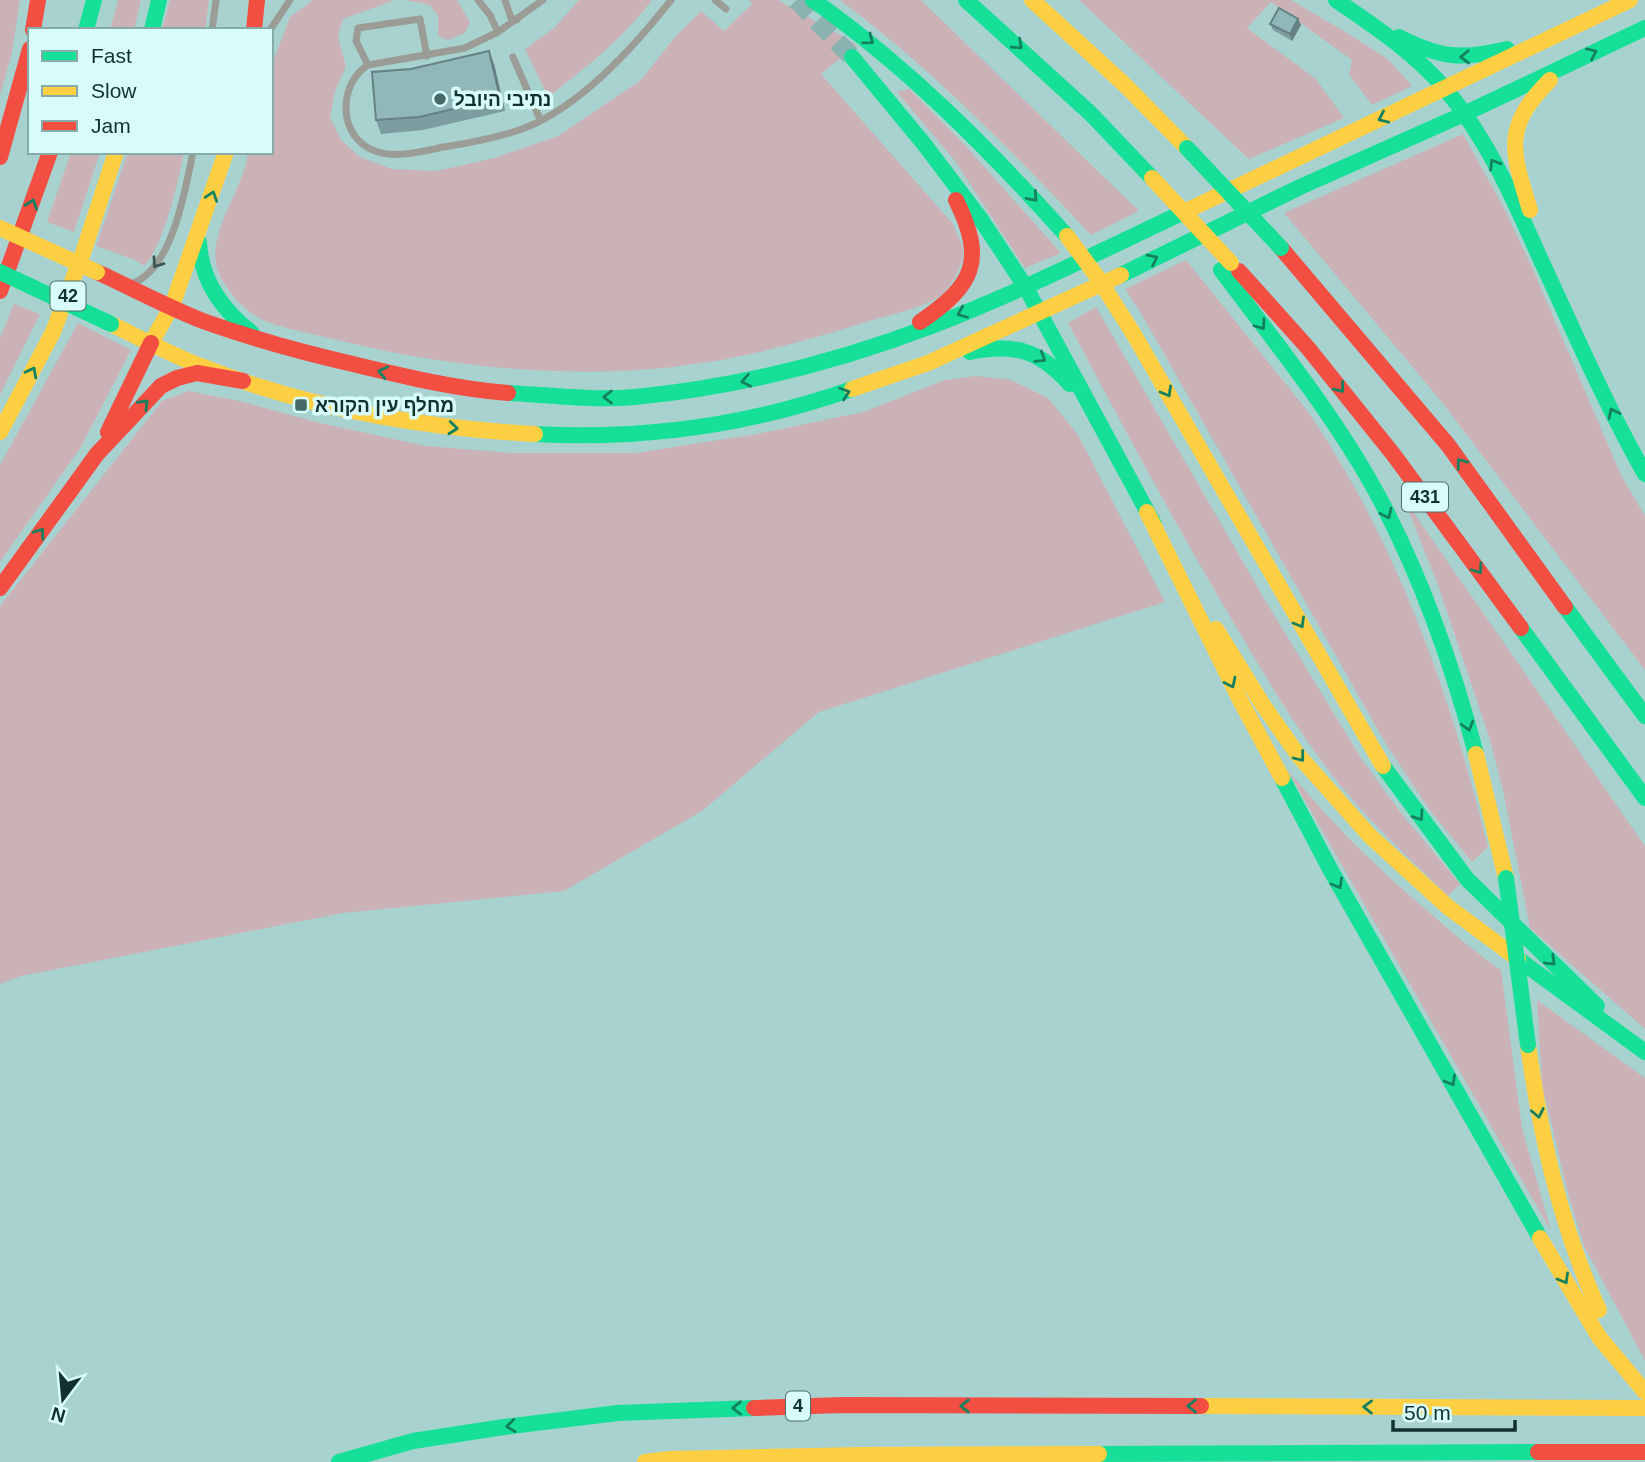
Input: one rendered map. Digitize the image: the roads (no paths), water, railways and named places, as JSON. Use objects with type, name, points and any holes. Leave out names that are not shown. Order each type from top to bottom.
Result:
[{"type":"main road","points":[[33,28],[38,0]]},
{"type":"main road","points":[[87,28],[94,0]]},
{"type":"main road","points":[[152,28],[159,0]]},
{"type":"main road","points":[[254,28],[257,0]]},
{"type":"main road","points":[[813,0],[886,53],[924,86],[991,151],[1067,236],[1133,333],[1376,756],[1467,879],[1643,1051]]},
{"type":"main road","name":"431","points":[[967,0],[1064,89],[1166,192],[1226,266],[1308,348],[1393,453],[1645,798]]},
{"type":"main road","name":"431","points":[[1033,0],[1188,148],[1281,248],[1448,445],[1645,716]]},
{"type":"main road","points":[[1336,0],[1413,58],[1445,89],[1464,114],[1513,196],[1613,414],[1645,474]]},
{"type":"main road","points":[[0,228],[201,320],[264,341],[443,386],[492,392],[633,397],[736,383],[892,340],[934,325],[1025,286],[1630,0]]},
{"type":"main road","points":[[1360,16],[1426,51],[1451,58],[1475,58],[1555,35]]},
{"type":"main road","points":[[0,272],[197,364],[243,381],[369,415],[491,432],[569,436],[634,435],[710,426],[762,416],[860,388],[928,363],[1300,187],[1645,29]]},
{"type":"main road","points":[[0,157],[28,56]]},
{"type":"main road","points":[[852,57],[924,144],[980,218],[1025,286],[1147,512],[1280,731],[1323,785],[1370,836],[1448,907],[1643,1051]]},
{"type":"main road","points":[[1552,285],[1515,160],[1514,133],[1522,110],[1531,97],[1566,65]]},
{"type":"main road","points":[[892,340],[939,310],[961,287],[974,258],[972,238],[965,216],[924,144]]},
{"type":"main road","points":[[0,291],[49,154]]},
{"type":"main road","name":"42","points":[[0,432],[53,332],[83,253],[115,154]]},
{"type":"main road","points":[[97,454],[151,342],[172,306],[225,154]]},
{"type":"main road","points":[[200,230],[200,265],[206,279],[241,326],[264,341]]},
{"type":"main road","points":[[1226,266],[1348,446],[1381,501],[1433,618],[1461,702],[1493,817],[1506,878],[1528,1045],[1555,1198],[1586,1284],[1625,1359],[1645,1390]]},
{"type":"main road","points":[[928,363],[981,349],[1016,347],[1032,352],[1048,362],[1060,372],[1090,408]]},
{"type":"main road","points":[[0,588],[97,454],[161,386],[197,373],[243,381]]},
{"type":"main road","points":[[1487,499],[1645,695]]},
{"type":"main road","points":[[1147,512],[1240,700],[1337,881],[1579,1307],[1600,1337],[1645,1390]]},
{"type":"main road","points":[[1604,743],[1645,808]]},
{"type":"main road","name":"4","points":[[340,1462],[413,1441],[504,1427],[618,1413],[722,1408],[898,1405],[1645,1408]]},
{"type":"main road","points":[[645,1462],[847,1455],[1645,1452]]},
{"type":"lane","points":[[212,28],[216,0]]},
{"type":"lane","points":[[271,28],[290,0]]},
{"type":"lane","points":[[478,0],[490,15],[498,33]]},
{"type":"lane","points":[[505,0],[511,18],[517,20]]},
{"type":"lane","points":[[543,0],[498,33],[465,48],[368,65],[357,72],[345,95],[351,130],[363,144],[375,151],[393,154],[478,141],[523,128],[552,113],[606,72],[648,29],[671,0]]},
{"type":"lane","points":[[715,0],[726,9]]},
{"type":"lane","points":[[368,65],[356,41],[358,28],[420,19],[427,56]]},
{"type":"lane","points":[[513,57],[540,119]]},
{"type":"lane","points":[[127,286],[148,275],[164,253],[184,195],[193,154]]},
{"type":"tunnel","points":[[797,0],[852,57]]},
{"type":"place","name":"נתיבי היובל","points":[[440,99]]},
{"type":"place","name":"מחלף עין הקורא","points":[[301,405]]}]
